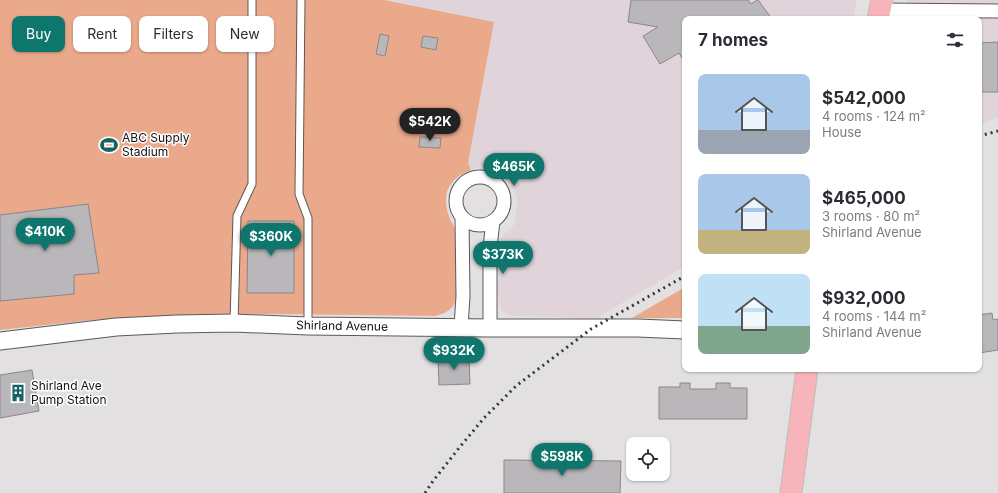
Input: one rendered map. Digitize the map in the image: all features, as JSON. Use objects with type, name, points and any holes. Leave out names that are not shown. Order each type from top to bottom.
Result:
[{"type":"main road","points":[[791,493],[807,372]]},
{"type":"street","points":[[880,10],[998,11]]},
{"type":"street","points":[[473,178],[488,178],[495,182],[500,188],[504,202],[503,210],[493,221],[477,225],[462,217],[456,202],[457,194],[461,186],[466,181],[473,178]]},
{"type":"street","points":[[461,327],[463,296],[462,217]]},
{"type":"street","points":[[490,328],[490,247],[493,221]]},
{"type":"street","name":"Shirland Avenue","points":[[0,340],[123,326],[234,323],[308,326],[638,328],[682,330]]},
{"type":"lane","points":[[234,323],[237,216],[252,184],[252,0]]},
{"type":"lane","points":[[301,0],[299,194],[308,218],[308,326]]},
{"type":"shaded area","points":[[0,0],[384,0],[494,22],[468,163],[471,170],[463,173],[452,182],[447,194],[447,208],[455,228],[457,239],[457,294],[453,306],[443,314],[435,316],[273,314],[173,315],[92,320],[0,330]]},
{"type":"shaded area","points":[[385,0],[857,0],[854,16],[682,16],[682,268],[597,318],[511,316],[502,311],[498,298],[500,241],[502,236],[514,225],[517,206],[516,197],[512,185],[504,175],[484,167],[471,170],[468,163],[494,22]]},
{"type":"shaded area","points":[[906,0],[998,0],[998,117],[982,124],[982,16],[903,16]]},
{"type":"shaded area","points":[[682,289],[682,318],[632,318]]},
{"type":"building","points":[[631,0],[748,0],[751,4],[758,0],[770,16],[682,16],[682,58],[679,53],[660,64],[643,36],[658,27],[628,22]]},
{"type":"building","points":[[380,34],[389,36],[385,56],[376,54]]},
{"type":"building","points":[[423,36],[438,38],[436,50],[421,47]]},
{"type":"building","points":[[998,42],[998,92],[982,92],[982,43]]},
{"type":"building","points":[[420,137],[441,138],[440,148],[419,147]]},
{"type":"building","points":[[88,204],[99,273],[74,275],[74,294],[0,301],[0,215]]},
{"type":"building","points":[[248,221],[294,221],[294,293],[247,293]]},
{"type":"building","points":[[992,313],[993,320],[998,319],[998,350],[982,353],[982,315]]},
{"type":"building","points":[[469,357],[470,384],[439,385],[438,359]]},
{"type":"building","name":"Shirland Ave Pump Station","points":[[32,370],[39,411],[0,418],[0,375]]},
{"type":"building","points":[[680,383],[690,383],[690,389],[716,389],[716,383],[730,383],[730,388],[747,388],[747,419],[659,419],[659,387],[680,387]]},
{"type":"building","points":[[504,460],[621,461],[620,493],[504,493]]},
{"type":"railway","points":[[982,135],[998,131]]},
{"type":"railway","points":[[425,493],[484,418],[516,386],[591,329],[682,278]]},
{"type":"place","name":"ABC Supply Stadium","points":[[109,145]]},
{"type":"place","name":"Shirland Ave Pump Station","points":[[18,393]]}]
